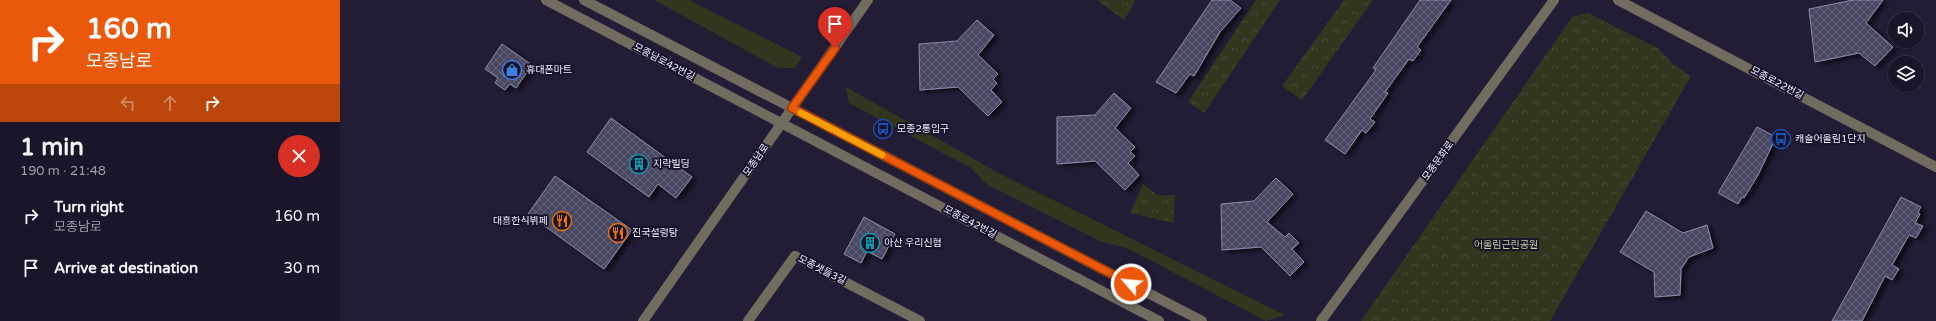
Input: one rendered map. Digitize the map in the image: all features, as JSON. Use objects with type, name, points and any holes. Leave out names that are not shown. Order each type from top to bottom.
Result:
[{"type":"street","name":"모종남로42번길","points":[[546,0],[782,123]]},
{"type":"street","name":"모종남로42번길","points":[[584,0],[792,108]]},
{"type":"street","name":"모종남로","points":[[643,321],[868,0]]},
{"type":"street","name":"모종문화로","points":[[1321,321],[1554,0]]},
{"type":"street","name":"모종로22번길","points":[[1618,0],[1936,167]]},
{"type":"street","name":"모종로42번길","points":[[792,108],[1202,321]]},
{"type":"street","name":"모종로42번길","points":[[782,123],[1158,321]]},
{"type":"street","name":"모종샛들3길","points":[[748,321],[795,256],[920,321]]},
{"type":"green space","points":[[654,0],[689,0],[802,57],[795,68],[778,68]]},
{"type":"green space","points":[[1097,0],[1134,0],[1135,2],[1124,20]]},
{"type":"green space","points":[[1256,0],[1280,0],[1204,113],[1188,102]]},
{"type":"green space","points":[[1344,0],[1373,0],[1302,100],[1282,86]]},
{"type":"green space","name":"어울림근린공원","points":[[1588,13],[1659,49],[1674,65],[1691,76],[1550,321],[1361,321],[1572,17]]},
{"type":"green space","points":[[846,87],[997,172],[1285,315],[1266,321],[1127,248],[1102,242],[987,185],[971,168],[849,103]]},
{"type":"green space","points":[[1143,184],[1158,195],[1175,195],[1174,223],[1130,213]]},
{"type":"building","points":[[1212,0],[1230,0],[1241,8],[1220,32],[1194,76],[1190,74],[1176,93],[1156,82]]},
{"type":"building","points":[[1420,0],[1451,0],[1417,47],[1421,50],[1413,61],[1409,59],[1385,92],[1388,93],[1370,119],[1375,122],[1366,133],[1362,130],[1345,154],[1325,140],[1376,70],[1373,68]]},
{"type":"building","points":[[1853,0],[1883,0],[1866,23],[1888,43],[1888,48],[1892,48],[1875,66],[1859,53],[1815,62],[1809,9]]},
{"type":"building","points":[[977,20],[994,35],[978,55],[998,74],[993,79],[997,83],[991,90],[1002,102],[988,116],[958,87],[920,90],[919,44],[957,41]]},
{"type":"building","points":[[502,44],[532,65],[516,88],[510,84],[505,90],[495,83],[498,78],[485,69]]},
{"type":"building","points":[[1114,93],[1131,108],[1115,128],[1135,147],[1130,152],[1135,156],[1128,163],[1139,175],[1125,190],[1095,161],[1057,164],[1057,117],[1095,115]]},
{"type":"building","name":"지락빌딩","points":[[611,118],[692,177],[676,198],[658,184],[649,197],[587,152]]},
{"type":"building","points":[[1757,127],[1776,137],[1758,175],[1744,198],[1742,197],[1738,204],[1718,193]]},
{"type":"building","points":[[555,176],[632,230],[604,269],[528,214]]},
{"type":"building","points":[[1276,178],[1293,194],[1267,222],[1285,237],[1289,233],[1299,243],[1292,249],[1304,262],[1290,276],[1261,247],[1222,250],[1221,204],[1254,201]]},
{"type":"building","points":[[1901,197],[1921,207],[1918,212],[1920,214],[1915,223],[1923,226],[1916,238],[1909,235],[1892,265],[1899,269],[1892,280],[1885,276],[1862,321],[1832,321]]},
{"type":"building","points":[[1646,211],[1683,233],[1707,225],[1713,248],[1689,257],[1681,269],[1680,295],[1655,297],[1654,272],[1620,252]]},
{"type":"building","name":"아산 우리신협","points":[[864,217],[895,234],[882,259],[867,251],[861,263],[844,254]]},
{"type":"slow traffic","points":[[801,113],[882,155]]},
{"type":"place","name":"휴대폰마트","points":[[512,70]]},
{"type":"place","name":"모종2통입구","points":[[883,129]]},
{"type":"place","name":"캐슬어울림1단지","points":[[1781,139]]},
{"type":"place","name":"지락빌딩","points":[[639,164]]},
{"type":"place","name":"대흥한식뷔페","points":[[562,221]]},
{"type":"place","name":"진국설렁탕","points":[[618,233]]},
{"type":"place","name":"아산 우리신협","points":[[870,243]]},
{"type":"route","points":[[835,48],[792,108],[1131,284]]}]
